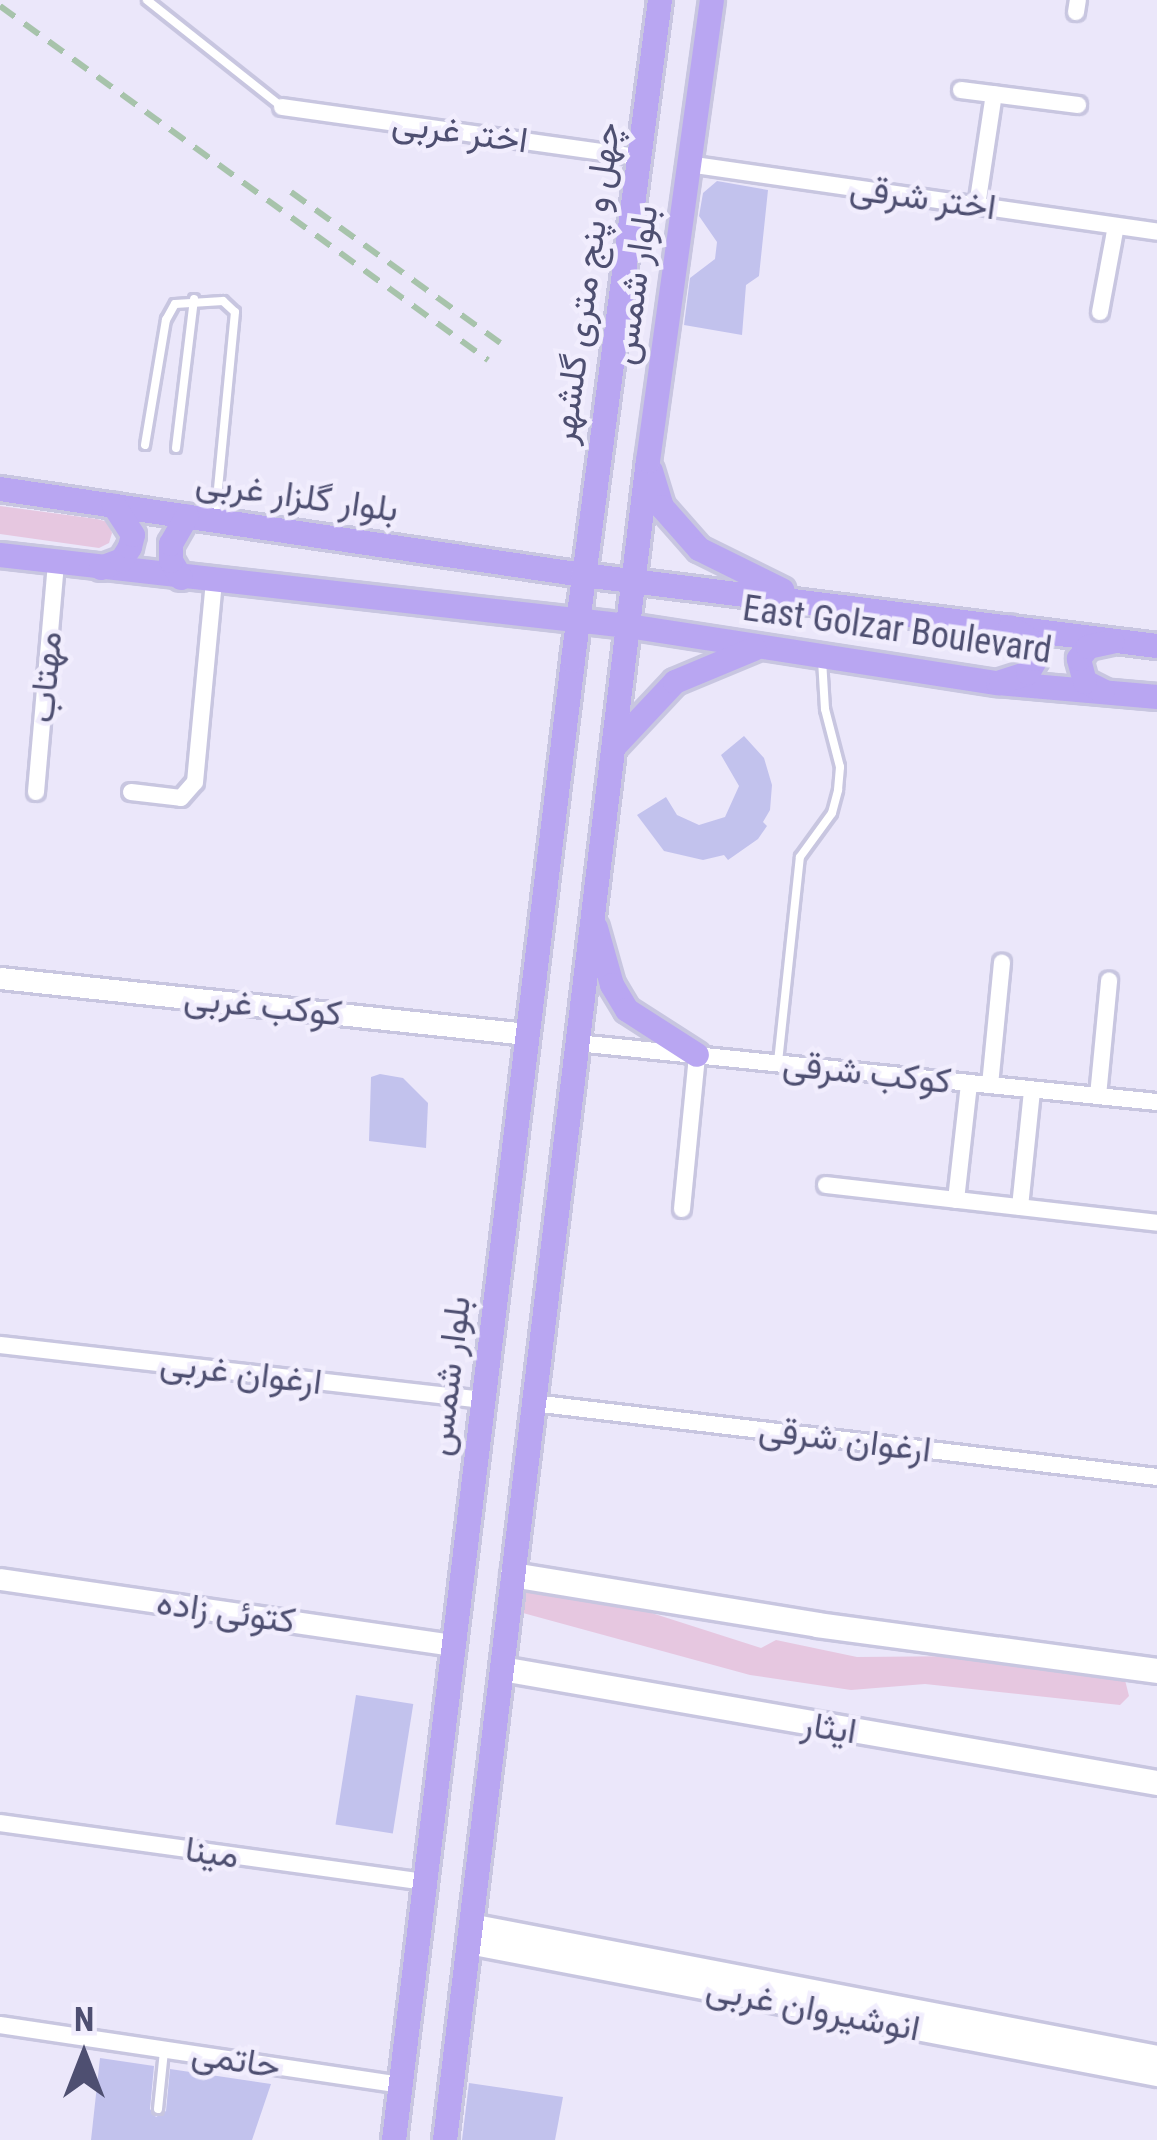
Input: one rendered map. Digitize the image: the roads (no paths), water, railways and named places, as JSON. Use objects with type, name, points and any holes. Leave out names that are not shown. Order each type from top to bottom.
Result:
[{"type":"main road","name":"چهل و پنج متری گلشهر","points":[[578,620],[660,0]]},
{"type":"main road","name":"بلوار شمس","points":[[628,626],[712,0]]},
{"type":"main road","points":[[647,461],[662,507],[699,549],[729,567],[818,604]]},
{"type":"main road","name":"بلوار گلزار غربی","points":[[0,489],[633,580]]},
{"type":"main road","points":[[100,568],[122,560],[133,536],[114,506]]},
{"type":"main road","points":[[181,578],[171,561],[171,544],[187,517]]},
{"type":"main road","points":[[0,555],[578,620]]},
{"type":"main road","name":"East Golzar Boulevard","points":[[633,580],[1157,646]]},
{"type":"main road","name":"بلوار شمس","points":[[394,2140],[578,620]]},
{"type":"main road","name":"East Golzar Boulevard","points":[[578,620],[998,683],[1157,697]]},
{"type":"main road","points":[[445,2140],[628,626]]},
{"type":"main road","points":[[998,683],[1028,673],[1036,659],[1026,633],[1009,626]]},
{"type":"main road","points":[[1124,696],[1091,687],[1078,669],[1088,647],[1127,641]]},
{"type":"main road","points":[[613,749],[675,682],[709,664],[762,646]]},
{"type":"main road","points":[[592,913],[612,985],[628,1010],[697,1055]]},
{"type":"main road","points":[[513,1575],[818,1625],[1157,1671]]},
{"type":"main road","name":"ایثار","points":[[502,1669],[1157,1783]]},
{"type":"street","points":[[962,90],[1078,105]]},
{"type":"street","points":[[977,206],[994,94]]},
{"type":"street","name":"اختر غربی","points":[[282,107],[638,157]]},
{"type":"street","name":"اختر شرقی","points":[[688,164],[1157,232]]},
{"type":"street","points":[[1100,312],[1116,226]]},
{"type":"street","name":"مهتاب","points":[[36,793],[56,562]]},
{"type":"street","points":[[131,792],[181,798],[195,782],[214,581]]},
{"type":"street","points":[[989,1085],[1002,963]]},
{"type":"street","name":"کوکب غربی","points":[[0,978],[527,1034]]},
{"type":"street","points":[[1098,1096],[1109,980]]},
{"type":"street","name":"کوکب شرقی","points":[[577,1043],[1157,1102]]},
{"type":"street","points":[[682,1209],[697,1055]]},
{"type":"street","points":[[956,1200],[969,1084]]},
{"type":"street","points":[[1020,1207],[1032,1091]]},
{"type":"street","points":[[826,1185],[1157,1223]]},
{"type":"street","name":"ارغوان غربی","points":[[0,1345],[482,1400]]},
{"type":"street","name":"ارغوان شرقی","points":[[533,1403],[1157,1478]]},
{"type":"street","name":"کتوئی زاده","points":[[0,1579],[453,1645]]},
{"type":"street","name":"مینا","points":[[0,1823],[424,1882]]},
{"type":"street","name":"انوشیروان غربی","points":[[469,1934],[1157,2056]]},
{"type":"street","name":"انوشیروان غربی","points":[[503,1940],[1157,2075]]},
{"type":"street","name":"حاتمی","points":[[0,2025],[400,2085]]},
{"type":"lane","points":[[147,0],[282,107]]},
{"type":"lane","points":[[176,448],[194,299]]},
{"type":"lane","points":[[145,445],[166,320],[175,304],[194,299],[223,301],[236,312],[215,520]]},
{"type":"lane","points":[[778,1064],[800,857],[832,813],[838,790],[840,767],[825,709],[821,655]]},
{"type":"lane","points":[[158,2109],[164,2050]]},
{"type":"railway","points":[[0,6],[488,360]]},
{"type":"railway","points":[[291,192],[500,343]]}]
